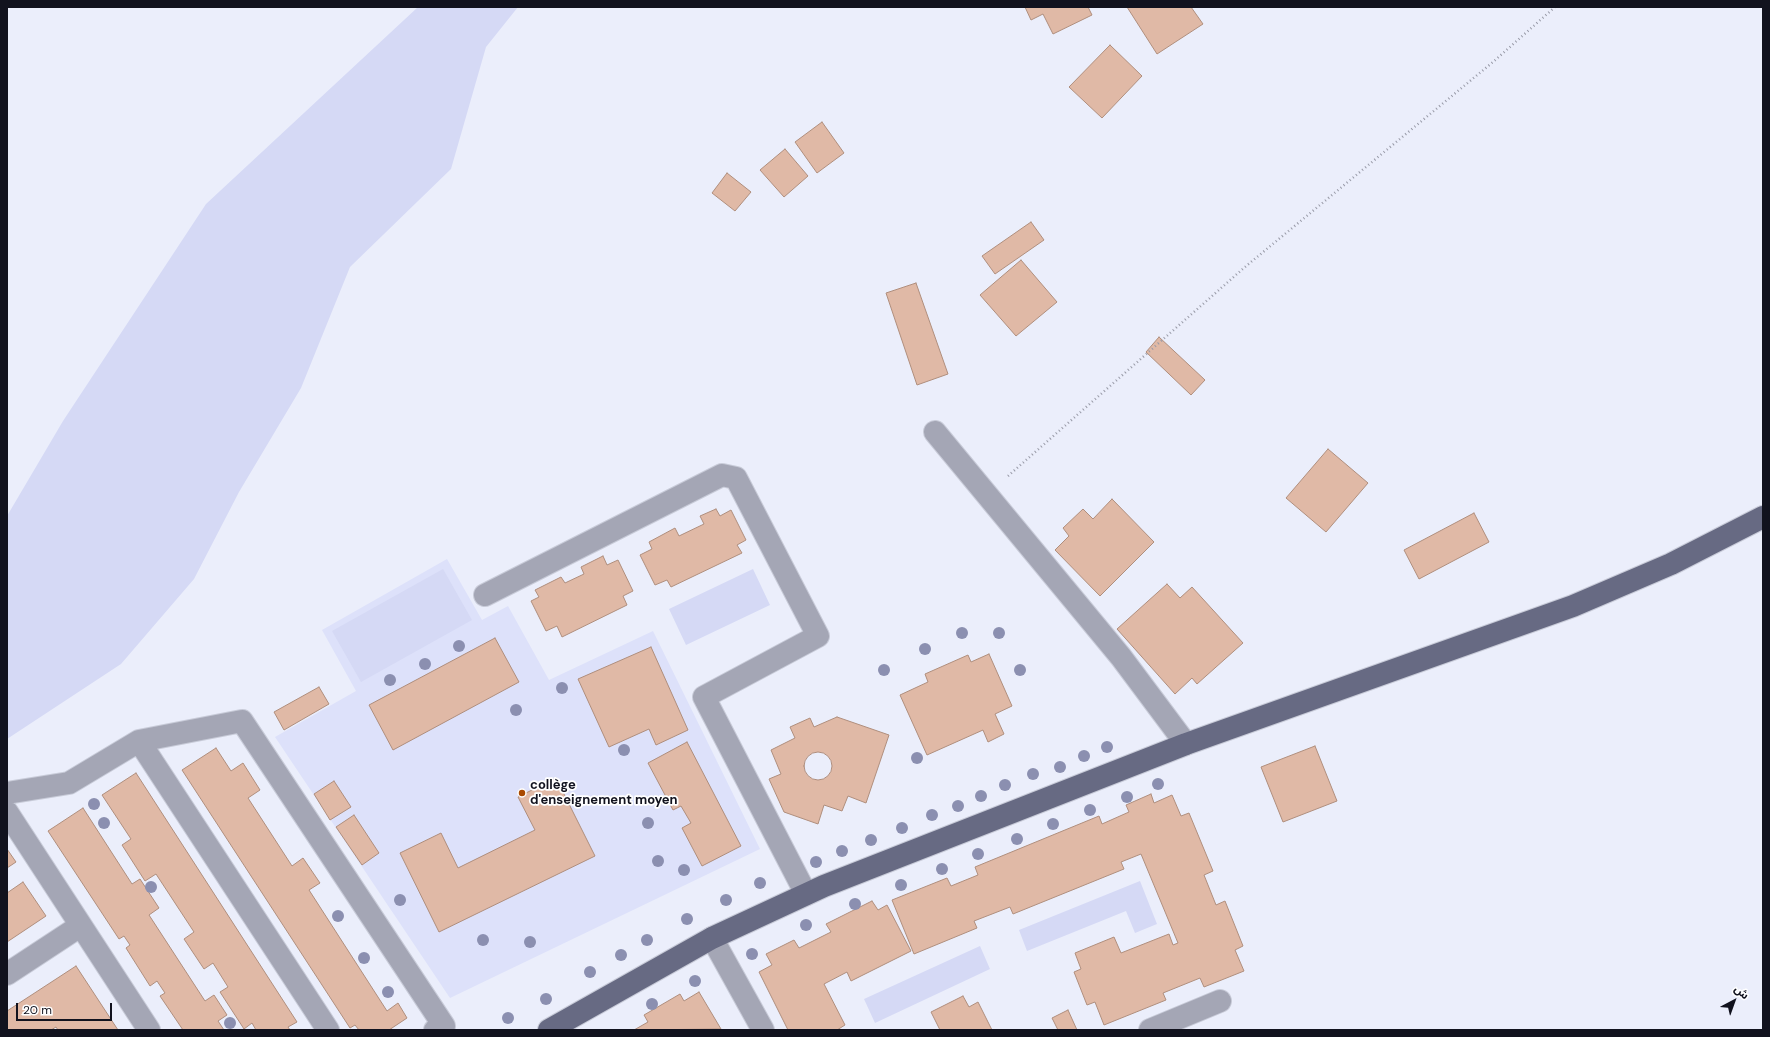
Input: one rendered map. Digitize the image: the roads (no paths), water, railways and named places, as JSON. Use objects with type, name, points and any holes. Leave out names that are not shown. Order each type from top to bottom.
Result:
[{"type":"main road","points":[[549,1030],[712,938],[806,894],[1186,744],[1573,606],[1672,564],[1763,518]]},
{"type":"street","points":[[935,432],[1121,657],[1186,744]]},
{"type":"street","points":[[485,595],[722,475],[736,478],[818,636],[704,696],[806,894]]},
{"type":"street","points":[[7,792],[69,783],[139,741],[242,721],[444,1026],[435,1030]]},
{"type":"street","points":[[139,741],[328,1030]]},
{"type":"street","points":[[7,812],[149,1030]]},
{"type":"street","points":[[7,974],[80,926]]},
{"type":"street","points":[[712,938],[763,1030]]},
{"type":"street","points":[[1150,1030],[1220,1001]]},
{"type":"place","name":"collège d'enseignement moyen","points":[[522,793]]}]
